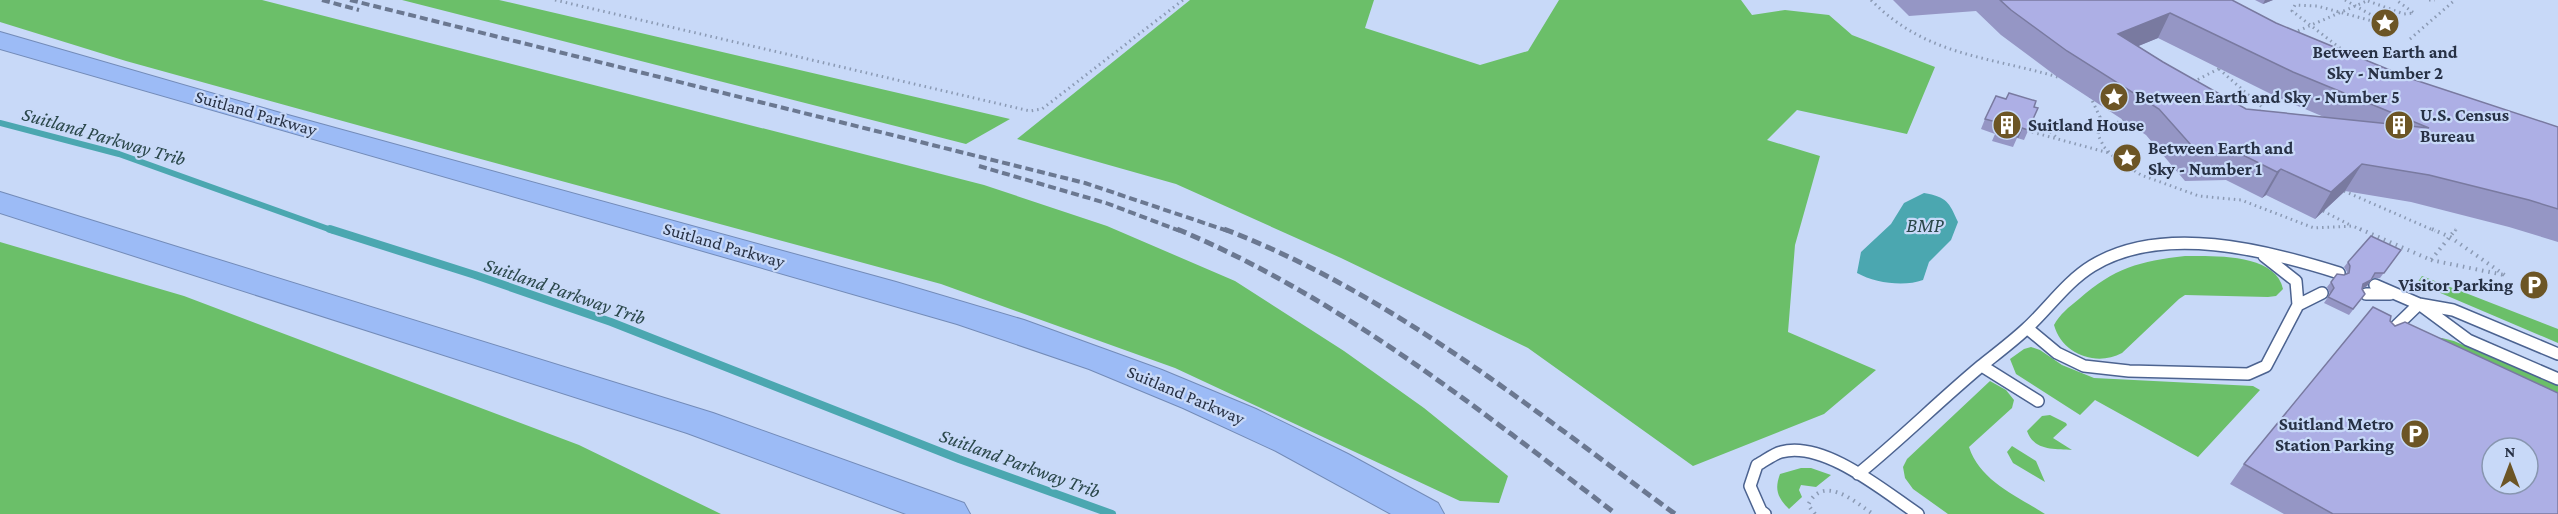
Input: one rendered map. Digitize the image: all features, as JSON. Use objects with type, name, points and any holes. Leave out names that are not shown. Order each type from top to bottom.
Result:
[{"type":"highway","name":"Suitland Parkway","points":[[0,40],[887,291],[1042,339],[1167,386],[1223,410],[1336,466],[1424,514]]},
{"type":"highway","points":[[0,202],[700,423],[950,514]]},
{"type":"lane","points":[[1858,474],[2027,328],[2064,291],[2098,262],[2149,247],[2193,243],[2250,249],[2306,262],[2339,273]]},
{"type":"lane","points":[[2027,328],[2057,353],[2084,366],[2129,371],[2248,374],[2266,366],[2298,305],[2296,282],[2272,260],[2250,249]]},
{"type":"lane","points":[[2375,285],[2419,304],[2452,310],[2558,354]]},
{"type":"lane","points":[[2298,305],[2322,293]]},
{"type":"lane","points":[[2366,294],[2395,294]]},
{"type":"lane","points":[[2384,339],[2419,304]]},
{"type":"lane","points":[[2419,304],[2468,340],[2558,379]]},
{"type":"lane","points":[[1982,366],[2038,401]]},
{"type":"lane","points":[[1765,514],[1761,511],[1750,486],[1757,465],[1784,450],[1818,454],[1858,474],[1918,514]]},
{"type":"path","points":[[555,0],[1030,111],[1041,109],[1183,0]]},
{"type":"path","points":[[1871,0],[1901,26],[1938,45],[1966,55],[2033,68],[2064,79]]},
{"type":"path","points":[[2345,0],[2382,21],[2376,22],[2308,4],[2295,5],[2293,13],[2347,53],[2351,59]]},
{"type":"path","points":[[2290,34],[2367,0],[2404,14],[2414,13],[2396,0]]},
{"type":"path","points":[[2429,0],[2435,0]]},
{"type":"path","points":[[2410,39],[2455,0]]},
{"type":"path","points":[[2191,82],[2229,64]]},
{"type":"path","points":[[2218,69],[2242,87],[2262,107],[2262,112],[2258,116]]},
{"type":"path","points":[[2087,93],[2100,117],[2098,134],[2110,153],[2137,173],[2200,196],[2229,197],[2314,228],[2353,226]]},
{"type":"path","points":[[2098,134],[2129,116]]},
{"type":"path","points":[[2032,121],[2042,124],[2058,140]]},
{"type":"path","points":[[2032,132],[2110,153]]},
{"type":"path","points":[[2324,211],[2431,260],[2506,276],[2450,237],[2344,190]]},
{"type":"path","points":[[2431,260],[2457,228]]},
{"type":"path","points":[[2376,246],[2382,239]]},
{"type":"path","points":[[1815,514],[1808,505],[1810,498],[1820,491],[1832,490],[1873,514]]},
{"type":"green space","points":[[0,0],[262,0],[984,185],[1107,226],[1235,281],[1344,351],[1424,408],[1508,476],[1499,503],[1460,501],[1175,368],[941,284],[126,61],[0,22]]},
{"type":"green space","points":[[402,0],[499,0],[1010,119],[966,144]]},
{"type":"green space","points":[[1190,0],[1374,0],[1365,28],[1480,65],[1528,51],[1559,0],[1741,0],[1752,15],[1785,10],[1829,15],[1852,35],[1935,67],[1907,134],[1797,110],[1767,140],[1820,156],[1795,245],[1788,332],[1876,370],[1824,414],[1693,466],[1528,348],[1341,258],[1176,184],[1017,139]]},
{"type":"green space","points":[[0,242],[184,296],[579,445],[721,514],[0,514]]},
{"type":"green space","points":[[2185,256],[2226,257],[2256,263],[2269,269],[2278,277],[2283,289],[2276,296],[2268,297],[2185,295],[2122,353],[2112,357],[2091,358],[2081,355],[2064,344],[2054,325],[2065,311],[2092,288],[2128,268],[2154,260]]},
{"type":"green space","points":[[2422,276],[2558,329],[2558,343],[2417,283]]},
{"type":"green space","points":[[2434,339],[2454,341],[2558,386],[2558,409]]},
{"type":"green space","points":[[2031,347],[2040,350],[2062,365],[2094,378],[2253,386],[2260,390],[2198,457],[2095,400],[2080,415],[2016,374],[2010,359]]},
{"type":"green space","points":[[1990,381],[2006,390],[2014,400],[2012,408],[1969,447],[1974,459],[1990,478],[2045,514],[1948,514],[1913,489],[1905,478],[1903,467],[1907,459]]},
{"type":"green space","points":[[2050,415],[2067,425],[2053,438],[2072,450],[2045,448],[2030,438],[2027,431],[2042,416]]},
{"type":"green space","points":[[2012,446],[2036,461],[2045,482],[2013,463],[2007,452]]},
{"type":"green space","points":[[1801,468],[1811,468],[1831,475],[1816,487],[1801,485],[1799,490],[1802,497],[1789,509],[1778,493],[1778,480],[1780,474]]},
{"type":"water","name":"BMP","points":[[1924,193],[1938,196],[1946,201],[1958,222],[1951,240],[1929,262],[1923,280],[1890,283],[1857,273],[1861,252],[1891,224],[1904,203]]},
{"type":"building","points":[[2000,0],[2232,0],[2276,23],[2409,78],[2558,127],[2558,209],[2429,175],[2362,164],[2331,192],[2281,169],[2277,172],[2241,154],[2199,154],[2159,109],[2067,51]],"holes":[[[2170,13],[2293,72],[2429,128],[2246,109],[2118,34]]]},
{"type":"building","name":"Suitland House","points":[[2009,93],[2036,101],[2034,107],[2038,108],[2028,130],[2022,128],[2018,137],[1997,130],[2000,123],[1985,119],[1996,96],[2006,99]]},
{"type":"building","points":[[2371,236],[2401,250],[2384,273],[2375,273],[2371,280],[2363,284],[2362,289],[2365,294],[2353,309],[2328,297],[2334,288],[2331,282],[2337,274],[2349,273],[2348,262]]},
{"type":"building","name":"Suitland Metro Station Parking","points":[[2373,307],[2391,316],[2390,321],[2395,326],[2405,322],[2558,393],[2558,514],[2333,514],[2244,464]]},
{"type":"waterway","name":"Suitland Parkway Trib","points":[[0,123],[119,154],[334,231]]},
{"type":"waterway","name":"Suitland Parkway Trib","points":[[330,229],[475,275],[611,322],[959,459],[1112,514]]},
{"type":"railway","points":[[322,0],[359,10]]},
{"type":"railway","points":[[350,0],[1085,183],[1228,231]]},
{"type":"railway","points":[[979,166],[1106,203],[1180,231]]},
{"type":"railway","points":[[1177,229],[1237,256],[1350,321],[1459,395],[1616,514]]},
{"type":"railway","points":[[1224,229],[1286,255],[1403,320],[1514,395],[1675,514]]},
{"type":"place","name":"Between Earth and Sky - Number 2","points":[[2385,23]]},
{"type":"place","name":"Between Earth and Sky - Number 5","points":[[2114,97]]},
{"type":"place","name":"Suitland House","points":[[2007,125]]},
{"type":"place","name":"U.S. Census Bureau","points":[[2399,125]]},
{"type":"place","name":"Between Earth and Sky - Number 1","points":[[2127,158]]},
{"type":"place","name":"Visitor Parking","points":[[2534,285]]},
{"type":"place","name":"Suitland Metro Station Parking","points":[[2415,434]]}]
